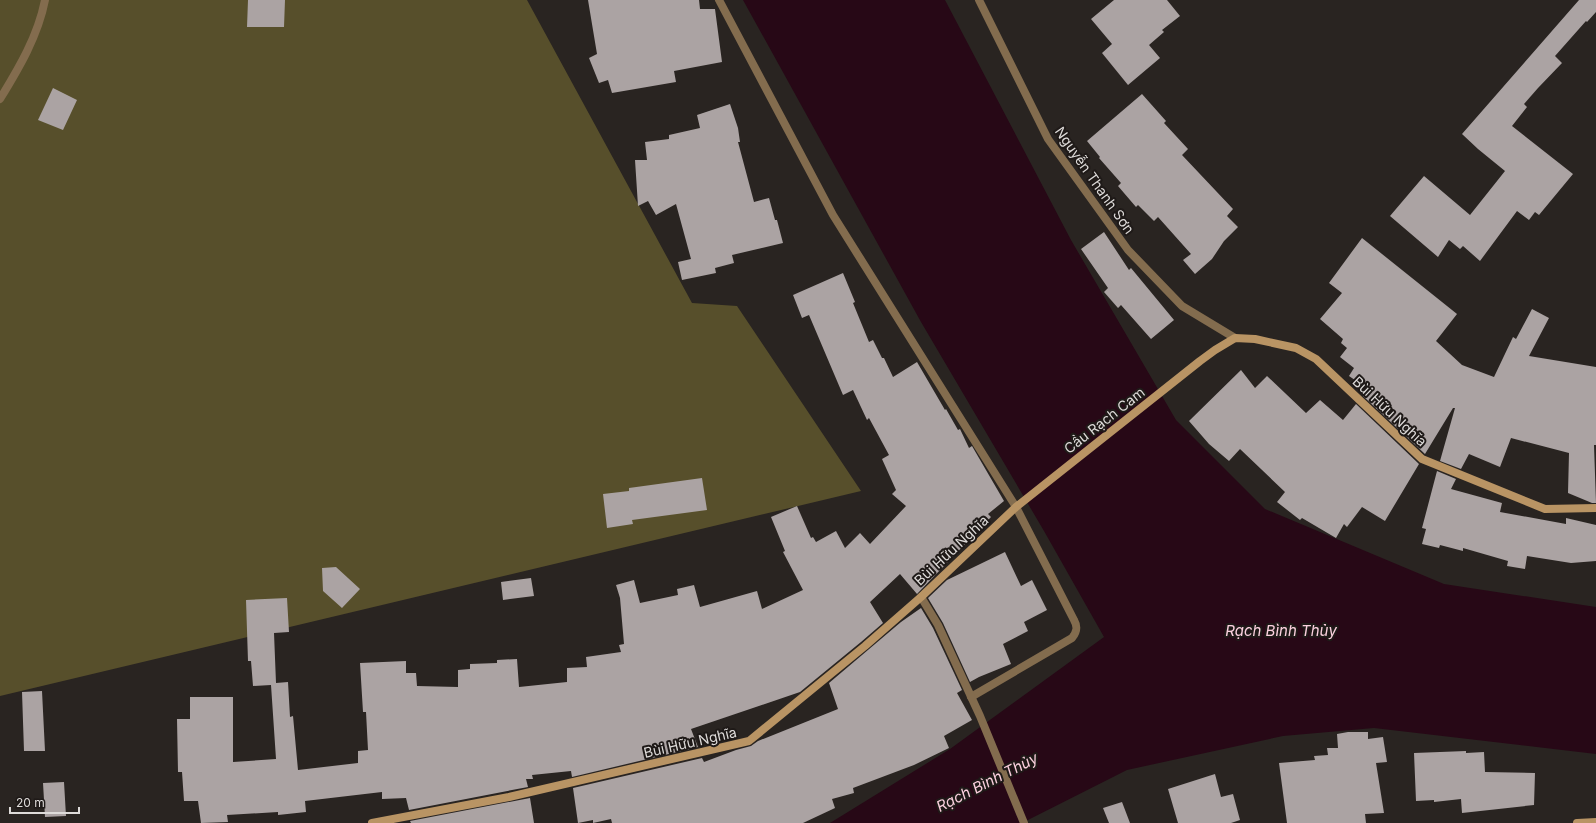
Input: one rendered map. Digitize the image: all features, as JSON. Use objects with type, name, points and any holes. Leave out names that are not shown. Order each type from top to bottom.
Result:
[{"type":"main road","name":"Bùi Hữu Nghĩa","points":[[1235,338],[1255,339],[1296,348],[1316,359],[1422,458],[1545,509],[1596,508]]},
{"type":"main road","name":"Cầu Rạch Cam","points":[[1024,500],[1200,361],[1235,338]]},
{"type":"main road","name":"Bùi Hữu Nghĩa","points":[[372,823],[509,797],[749,741],[865,646],[921,597],[1024,500]]},
{"type":"main road","points":[[1577,823],[1596,822]]},
{"type":"street","points":[[0,99],[21,64],[35,35],[43,10],[44,0]]},
{"type":"street","points":[[719,0],[833,215],[1016,507],[1077,626],[1076,633],[1072,638],[971,697]]},
{"type":"street","name":"Nguyễn Thanh Sơn","points":[[979,0],[1048,139],[1128,250],[1182,306],[1235,338]]},
{"type":"street","points":[[921,597],[938,625],[980,716],[1024,823]]},
{"type":"shaded area","points":[[0,0],[527,0],[692,303],[737,306],[861,491],[0,696]]},
{"type":"water","name":"Rạch Bình Thủy","points":[[743,0],[945,0],[1071,240],[1176,420],[1265,509],[1444,584],[1596,607],[1596,754],[1374,728],[1283,736],[1127,770],[1022,823],[830,823],[950,749],[1104,637],[1044,531],[921,322]]},
{"type":"building","points":[[248,0],[285,0],[284,27],[247,27]]},
{"type":"building","points":[[588,0],[699,0],[700,9],[715,9],[722,62],[674,71],[676,82],[612,93],[608,80],[599,83],[589,58],[597,54]]},
{"type":"building","points":[[1114,0],[1167,0],[1180,16],[1162,30],[1164,32],[1149,45],[1160,58],[1128,85],[1102,53],[1112,44],[1091,19]]},
{"type":"building","points":[[1579,0],[1596,0],[1596,12],[1555,56],[1562,63],[1524,104],[1527,107],[1512,126],[1573,174],[1539,215],[1535,212],[1529,220],[1517,211],[1480,261],[1463,246],[1460,249],[1449,240],[1438,257],[1390,216],[1424,176],[1470,215],[1505,171],[1462,134]]},
{"type":"building","points":[[53,88],[77,100],[63,130],[38,120]]},
{"type":"building","points":[[1142,94],[1166,121],[1164,123],[1188,149],[1182,155],[1233,209],[1227,216],[1238,227],[1224,241],[1212,259],[1195,274],[1183,260],[1191,254],[1158,217],[1154,221],[1138,205],[1136,207],[1118,186],[1121,183],[1099,158],[1100,157],[1087,141]]},
{"type":"building","points":[[730,104],[738,128],[740,142],[738,142],[754,202],[769,198],[783,243],[732,255],[734,263],[715,268],[716,273],[682,280],[678,262],[691,259],[676,204],[656,215],[648,201],[638,206],[635,160],[647,160],[645,142],[669,139],[669,135],[700,128],[697,115]]},
{"type":"building","points":[[1104,232],[1129,270],[1131,268],[1174,320],[1151,339],[1121,305],[1118,308],[1104,292],[1108,288],[1081,249]]},
{"type":"building","points":[[1362,238],[1457,314],[1436,341],[1462,365],[1494,377],[1513,337],[1516,339],[1532,309],[1549,318],[1529,356],[1596,367],[1596,445],[1594,445],[1596,503],[1592,503],[1568,493],[1569,453],[1511,438],[1500,467],[1469,454],[1461,469],[1440,461],[1455,408],[1453,408],[1425,454],[1363,396],[1368,389],[1349,376],[1354,368],[1340,357],[1347,348],[1341,343],[1343,339],[1320,319],[1342,293],[1329,283]]},
{"type":"building","points":[[843,273],[855,302],[853,303],[869,342],[873,340],[893,377],[917,362],[945,410],[946,409],[958,430],[960,429],[969,448],[972,446],[1004,501],[988,514],[991,517],[917,594],[900,574],[870,602],[883,623],[861,642],[800,692],[691,729],[698,747],[572,777],[571,771],[532,775],[533,779],[526,779],[528,787],[409,810],[406,798],[382,799],[382,792],[305,801],[306,812],[278,815],[278,812],[227,815],[228,822],[201,823],[198,801],[184,801],[182,772],[178,772],[177,719],[190,719],[190,697],[233,697],[233,762],[276,759],[271,685],[253,686],[251,661],[248,661],[246,600],[287,598],[289,632],[274,633],[276,683],[288,682],[290,717],[293,716],[298,770],[358,763],[358,751],[368,750],[366,712],[363,712],[360,663],[406,661],[406,673],[416,673],[417,686],[458,687],[458,670],[470,669],[470,664],[497,663],[497,660],[517,659],[519,687],[567,682],[567,668],[587,667],[586,657],[621,652],[619,645],[624,644],[620,598],[616,585],[634,580],[640,603],[678,595],[677,589],[694,585],[700,607],[757,591],[762,609],[803,590],[783,552],[785,551],[771,517],[797,506],[811,538],[813,537],[816,542],[836,531],[845,548],[860,533],[870,544],[906,506],[892,494],[896,490],[882,459],[889,455],[869,418],[867,420],[853,390],[843,395],[809,315],[802,318],[793,295]]},
{"type":"building","points":[[1241,370],[1255,388],[1267,376],[1306,413],[1320,400],[1343,420],[1356,404],[1419,464],[1385,521],[1362,507],[1347,527],[1344,524],[1336,538],[1302,518],[1300,520],[1277,502],[1285,492],[1240,449],[1229,461],[1209,444],[1189,421]]},
{"type":"building","points":[[1437,471],[1456,479],[1451,489],[1502,503],[1500,512],[1566,524],[1566,518],[1596,525],[1596,561],[1571,563],[1527,556],[1525,569],[1507,566],[1508,561],[1463,548],[1463,551],[1440,545],[1439,548],[1422,544],[1426,529],[1422,528]]},
{"type":"building","points":[[702,478],[707,510],[632,520],[633,524],[607,528],[603,494],[629,491],[629,488]]},
{"type":"building","points":[[1005,552],[1021,586],[1032,580],[1047,610],[1024,622],[1028,631],[1003,644],[1011,664],[970,682],[943,623],[928,598],[947,580]]},
{"type":"building","points":[[336,567],[360,589],[342,608],[323,591],[322,568]]},
{"type":"building","points":[[531,578],[534,596],[503,600],[501,582]]},
{"type":"building","points":[[921,608],[933,628],[962,690],[957,693],[972,720],[944,736],[949,748],[914,765],[853,788],[854,793],[832,799],[835,808],[803,823],[612,823],[611,819],[593,823],[593,820],[578,823],[573,788],[702,758],[704,762],[751,746],[758,741],[838,709],[829,683],[901,622]]},
{"type":"building","points":[[42,691],[45,751],[24,751],[22,692]]},
{"type":"building","points":[[1348,732],[1368,732],[1368,739],[1383,737],[1387,762],[1376,763],[1384,813],[1365,814],[1366,823],[1287,823],[1279,763],[1315,760],[1314,756],[1328,755],[1327,748],[1338,748],[1337,734]]},
{"type":"building","points":[[1466,751],[1466,753],[1484,752],[1485,772],[1535,773],[1534,805],[1462,813],[1461,799],[1434,802],[1434,800],[1416,801],[1414,753]]},
{"type":"building","points":[[1215,774],[1221,797],[1233,794],[1240,820],[1231,823],[1178,823],[1168,789]]},
{"type":"building","points":[[64,782],[66,816],[45,817],[43,783]]},
{"type":"building","points":[[530,798],[534,823],[411,823],[410,821]]},
{"type":"building","points":[[1122,802],[1130,823],[1109,823],[1103,808]]}]
